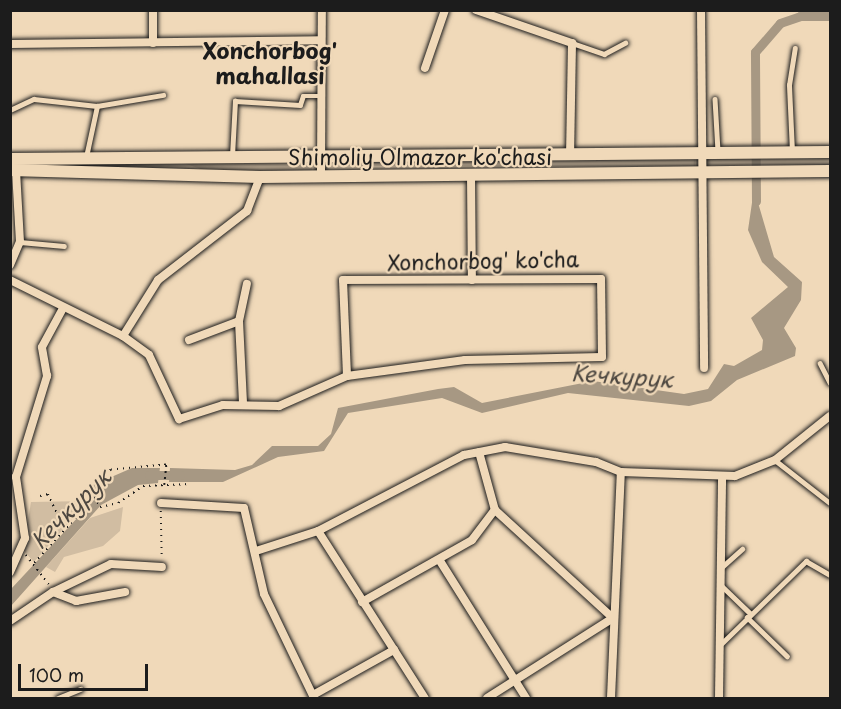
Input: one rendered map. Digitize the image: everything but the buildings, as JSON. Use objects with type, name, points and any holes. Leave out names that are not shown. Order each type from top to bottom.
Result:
[{"type":"main road","name":"Shimoliy Olmazor ko'chasi","points":[[70,163],[86,158],[831,152]]},
{"type":"main road","name":"Shimoliy Olmazor ko'chasi","points":[[12,166],[70,163],[260,177],[831,171]]},
{"type":"street","points":[[153,10],[153,42]]},
{"type":"street","points":[[321,176],[322,10]]},
{"type":"street","points":[[425,68],[445,10]]},
{"type":"street","points":[[476,10],[572,43],[570,155]]},
{"type":"street","points":[[700,10],[702,154],[699,173],[705,368]]},
{"type":"street","points":[[10,44],[321,40]]},
{"type":"street","points":[[10,265],[20,242],[12,166]]},
{"type":"street","points":[[471,175],[472,280]]},
{"type":"street","points":[[10,280],[62,310],[123,336],[158,280],[247,211],[260,177]]},
{"type":"street","name":"Xonchorbog' ko'cha","points":[[123,336],[155,363],[179,419],[217,406],[243,404],[279,406],[347,376],[465,360],[604,354],[599,277],[343,280],[347,376]]},
{"type":"street","points":[[243,404],[239,321],[247,284]]},
{"type":"street","points":[[10,572],[22,550],[26,526],[16,477],[47,376],[42,347],[62,310]]},
{"type":"street","points":[[189,340],[239,321]]},
{"type":"street","points":[[256,551],[318,531],[464,455],[505,447],[596,462],[621,472],[722,476],[747,474],[775,460],[831,416]]},
{"type":"street","points":[[479,452],[495,510],[613,618]]},
{"type":"street","points":[[611,699],[621,472]]},
{"type":"street","points":[[719,699],[722,476]]},
{"type":"street","points":[[161,503],[244,508],[256,551],[264,594],[313,697],[394,650]]},
{"type":"street","points":[[362,602],[440,561],[472,540],[495,510]]},
{"type":"street","points":[[318,531],[425,699]]},
{"type":"street","points":[[440,561],[526,699]]},
{"type":"street","points":[[10,621],[53,592],[111,564],[162,567]]},
{"type":"street","points":[[53,592],[76,601],[124,592]]},
{"type":"street","points":[[488,699],[613,618]]},
{"type":"lane","points":[[572,43],[604,54],[625,43]]},
{"type":"lane","points":[[792,153],[789,85],[795,48]]},
{"type":"lane","points":[[10,110],[34,99],[97,106],[163,95]]},
{"type":"lane","points":[[232,156],[235,101],[300,105],[303,96],[321,96]]},
{"type":"lane","points":[[715,99],[718,153]]},
{"type":"lane","points":[[86,158],[97,106]]},
{"type":"lane","points":[[20,242],[64,246]]},
{"type":"lane","points":[[820,363],[831,383]]},
{"type":"lane","points":[[775,460],[831,503]]},
{"type":"lane","points":[[720,569],[742,549]]},
{"type":"lane","points":[[718,647],[748,615],[806,561],[831,575]]},
{"type":"lane","points":[[720,584],[787,656]]},
{"type":"lane","points":[[58,699],[80,689]]},
{"type":"path","points":[[164,485],[166,465],[111,471],[90,486],[93,500],[100,507],[118,503],[143,486],[189,484]]},
{"type":"path","points":[[40,496],[48,494],[65,530]]},
{"type":"path","points":[[34,564],[93,500]]},
{"type":"path","points":[[161,503],[162,567]]},
{"type":"path","points":[[22,550],[43,573],[53,592]]},
{"type":"shaded area","points":[[337,158],[695,158],[695,166],[337,166]]},
{"type":"shaded area","points":[[707,158],[830,158],[830,165],[707,165]]},
{"type":"shaded area","points":[[183,163],[312,165],[312,172],[201,169]]},
{"type":"shaded area","points":[[754,189],[774,257],[802,282],[801,300],[784,328],[796,348],[795,356],[737,380],[711,401],[689,406],[568,393],[482,413],[442,398],[348,413],[324,451],[278,457],[223,482],[169,482],[170,468],[235,470],[252,465],[272,446],[318,446],[331,434],[338,408],[438,389],[454,387],[482,403],[593,381],[684,394],[708,389],[724,364],[734,366],[762,350],[763,340],[751,318],[788,287],[762,262],[748,230]]},
{"type":"shaded area","points":[[132,468],[160,468],[158,483],[138,485],[101,505],[11,606],[11,589],[94,500],[93,485]]},
{"type":"shaded area","points":[[88,501],[34,562],[23,550],[31,502]]},
{"type":"shaded area","points":[[123,507],[120,531],[103,546],[64,557],[55,572],[46,567],[90,518]]},
{"type":"waterway","name":"Кечкурук","points":[[756,201],[755,52],[780,23],[800,16],[830,16]]},
{"type":"waterway","name":"Кечкурук","points":[[149,475],[180,475]]},
{"type":"district","name":"Xonchorbog' mahallasi","points":[[270,62]]}]
